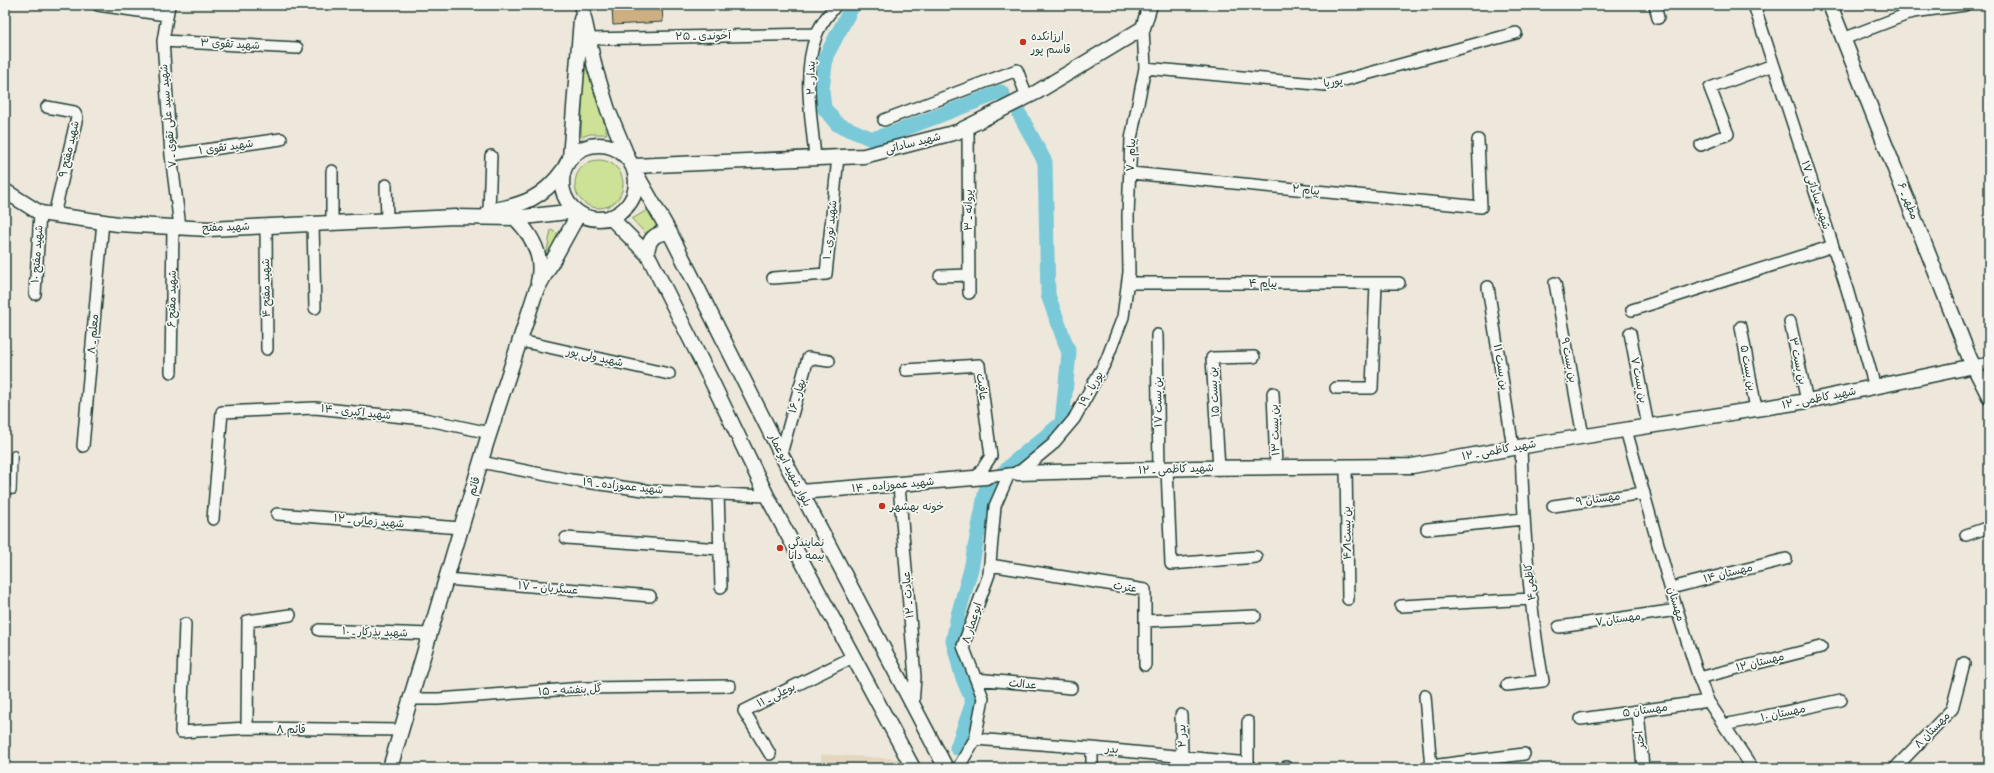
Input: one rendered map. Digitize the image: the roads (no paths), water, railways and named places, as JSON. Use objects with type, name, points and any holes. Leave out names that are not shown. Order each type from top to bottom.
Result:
[{"type":"street","points":[[98,5],[168,10]]},
{"type":"street","name":"پندار ـ ۲","points":[[815,158],[809,79],[812,47],[816,34],[836,5]]},
{"type":"street","points":[[1143,28],[1150,5]]},
{"type":"street","points":[[1655,5],[1658,18]]},
{"type":"street","name":"شهید ساداتی ۱۷","points":[[1754,5],[1833,246],[1875,387]]},
{"type":"street","name":"مطهر ـ ۶","points":[[1830,5],[1974,366],[1989,396]]},
{"type":"street","points":[[1843,39],[1913,12],[1965,5]]},
{"type":"street","points":[[582,7],[595,68],[608,110],[632,167],[635,189],[628,204],[620,212],[610,217],[598,219],[586,217],[577,212],[568,203],[563,192],[561,180],[567,163],[582,7]]},
{"type":"street","name":"شهید سید علی تقوی ـ ۷","points":[[168,10],[162,40],[177,227]]},
{"type":"street","name":"پیام ـ ۷","points":[[1128,283],[1128,216],[1131,173],[1131,139],[1144,68],[1143,28]]},
{"type":"street","name":"شهید ساداتی","points":[[632,167],[864,156],[957,132],[1027,97],[1143,28]]},
{"type":"street","name":"پوریا","points":[[1144,68],[1326,85],[1516,33]]},
{"type":"street","name":"آخوندی ـ ۲۵","points":[[590,39],[816,34]]},
{"type":"street","name":"شهید تقوی ۳","points":[[162,40],[297,48]]},
{"type":"street","points":[[1701,145],[1728,134],[1710,88],[1774,65]]},
{"type":"street","points":[[884,120],[1017,70],[1027,97]]},
{"type":"street","name":"شهید مفتح ۹","points":[[47,106],[74,112],[78,117],[47,214]]},
{"type":"street","name":"پروانه ـ ۳","points":[[968,127],[969,293]]},
{"type":"street","name":"شهید تقوی ۱","points":[[171,155],[281,139]]},
{"type":"street","name":"پیام ۲","points":[[1131,173],[1481,207],[1478,140]]},
{"type":"street","points":[[455,217],[529,202],[544,192],[579,150],[589,146],[601,145],[617,150],[632,167]]},
{"type":"street","points":[[489,211],[491,156]]},
{"type":"street","name":"شهید نوری ـ ۱","points":[[773,278],[826,274],[838,157]]},
{"type":"street","name":"بلوار شهید ابوعمار","points":[[632,167],[670,232],[800,492],[946,768]]},
{"type":"street","points":[[332,171],[332,223]]},
{"type":"street","points":[[386,185],[387,220]]},
{"type":"street","name":"شهید مفتح","points":[[5,192],[47,214],[103,221],[209,229],[455,217]]},
{"type":"street","points":[[455,217],[515,218],[577,212]]},
{"type":"street","name":"قائم","points":[[390,768],[481,462],[536,291],[577,212]]},
{"type":"street","name":"شهید مفتح ۱۰","points":[[34,294],[47,214]]},
{"type":"street","points":[[610,217],[647,254],[714,384],[767,496],[911,767]]},
{"type":"street","points":[[515,218],[525,227],[537,251],[540,265],[536,291]]},
{"type":"street","name":"معلم ـ ۸","points":[[83,446],[103,221]]},
{"type":"street","points":[[313,224],[315,308]]},
{"type":"street","name":"شهید مفتح ۴","points":[[266,226],[267,349]]},
{"type":"street","name":"شهید مفتح ۶","points":[[172,372],[177,227]]},
{"type":"street","points":[[647,254],[648,245],[653,237],[661,232],[670,232]]},
{"type":"street","points":[[1632,310],[1833,246]]},
{"type":"street","points":[[940,276],[969,275]]},
{"type":"street","name":"پیام ۴","points":[[1128,283],[1399,283]]},
{"type":"street","name":"پوریا ـ ۱۹","points":[[1013,474],[1052,445],[1074,419],[1106,361],[1123,318],[1128,283]]},
{"type":"street","points":[[1336,388],[1372,388],[1376,283]]},
{"type":"street","name":"بن بست ۹","points":[[1555,283],[1583,436]]},
{"type":"street","name":"بن بست ۱۱","points":[[1488,286],[1517,447]]},
{"type":"street","name":"بن بست ۳","points":[[1790,322],[1807,401]]},
{"type":"street","name":"بن بست ۵","points":[[1741,327],[1756,409]]},
{"type":"street","name":"بن بست ۷","points":[[1630,333],[1648,426]]},
{"type":"street","name":"بن بست ۱۷","points":[[1157,335],[1163,469],[1171,564],[1256,557]]},
{"type":"street","name":"شهید ولی پور","points":[[521,341],[668,374]]},
{"type":"street","name":"بن بست ۱۵","points":[[1219,468],[1212,358],[1254,357]]},
{"type":"street","name":"بهار ـ ۱۶","points":[[781,454],[808,358],[829,361]]},
{"type":"street","points":[[1974,366],[1989,363]]},
{"type":"street","name":"عافیت","points":[[906,370],[979,365],[991,456],[982,477]]},
{"type":"street","name":"شهید کاظمی ـ ۱۲","points":[[1013,474],[1163,469],[1412,466],[1583,436],[1807,401],[1974,366]]},
{"type":"street","name":"بن بست ۱۳","points":[[1273,393],[1276,467]]},
{"type":"street","name":"شهید اکبری ـ ۱۴","points":[[213,519],[222,412],[315,408],[424,419],[490,433]]},
{"type":"street","name":"مهستان","points":[[1626,430],[1670,588],[1699,678],[1708,702],[1749,763],[1750,768]]},
{"type":"street","name":"کاظمی۴","points":[[1507,685],[1542,681],[1534,628],[1517,447]]},
{"type":"street","name":"شهید عموزاده ـ ۱۹","points":[[481,462],[571,480],[651,491],[767,496]]},
{"type":"street","name":"بن بست۴/۱","points":[[1346,467],[1348,599]]},
{"type":"street","points":[[982,477],[1013,474]]},
{"type":"street","name":"ابوعمار ۸","points":[[958,768],[975,739],[983,698],[963,646],[989,574],[995,506],[1013,474]]},
{"type":"street","name":"شهید عموزاده ـ ۱۴","points":[[800,492],[982,477]]},
{"type":"street","name":"عبادت ـ ۱۲","points":[[899,485],[915,677],[913,705]]},
{"type":"street","points":[[718,493],[720,587]]},
{"type":"street","name":"مهستان ۹","points":[[1553,506],[1644,493]]},
{"type":"street","name":"شهید زمانی ـ ۱۲","points":[[277,514],[461,528]]},
{"type":"street","points":[[1427,529],[1523,519]]},
{"type":"street","points":[[1966,535],[1989,527]]},
{"type":"street","points":[[566,538],[720,549]]},
{"type":"street","name":"مهستان ۱۴","points":[[1670,588],[1786,559]]},
{"type":"street","name":"عترت","points":[[990,565],[1145,590],[1145,621]]},
{"type":"street","name":"عسگریان - ۱۷","points":[[446,579],[650,596]]},
{"type":"street","points":[[1401,606],[1532,599]]},
{"type":"street","name":"مهستان ۷","points":[[1559,627],[1677,610]]},
{"type":"street","points":[[247,728],[248,621],[290,615]]},
{"type":"street","points":[[1145,665],[1145,621],[1254,616]]},
{"type":"street","name":"قائم ۸","points":[[185,624],[181,732],[247,728],[401,730]]},
{"type":"street","name":"شهید بذرکار ـ ۱۰","points":[[319,630],[430,634]]},
{"type":"street","name":"مهستان ۱۲","points":[[1699,678],[1821,647]]},
{"type":"street","name":"بوعلی ـ ۱۱","points":[[770,754],[744,711],[853,657]]},
{"type":"street","name":"مهستان ۸","points":[[1894,768],[1952,710],[1964,663]]},
{"type":"street","name":"عدالت","points":[[976,679],[1071,688]]},
{"type":"street","name":"گل بنفشه - ۱۵","points":[[411,699],[438,699],[584,688],[730,686]]},
{"type":"street","points":[[1425,696],[1431,767],[1524,754]]},
{"type":"street","name":"مهستان ۱۰","points":[[1724,725],[1841,700]]},
{"type":"street","name":"مهستان ۵","points":[[1582,719],[1708,702]]},
{"type":"street","name":"اختر","points":[[1638,711],[1643,768]]},
{"type":"street","name":"بدر ۲","points":[[1178,756],[1181,715]]},
{"type":"street","name":"بدر","points":[[975,739],[1092,748],[1248,763],[1248,722]]},
{"type":"street","points":[[1092,748],[1092,768]]},
{"type":"lane","points":[[5,490],[13,492],[14,454]]},
{"type":"lane","points":[[1175,768],[1178,756]]},
{"type":"waterway","points":[[853,5],[826,56],[822,90],[824,108],[837,124],[872,139],[896,132],[1001,92],[1003,94]]},
{"type":"waterway","points":[[957,748],[973,702],[962,676],[953,641],[958,615],[971,569],[986,490],[1013,463],[1062,423],[1069,353],[1048,295],[1045,162],[1020,115]]},
{"type":"place","name":"ارزانکده قاسم پور","points":[[1023,42]]},
{"type":"place","name":"خونه بهشهر","points":[[882,506]]},
{"type":"place","name":"نمایندگی بیمه دانا","points":[[780,548]]}]
